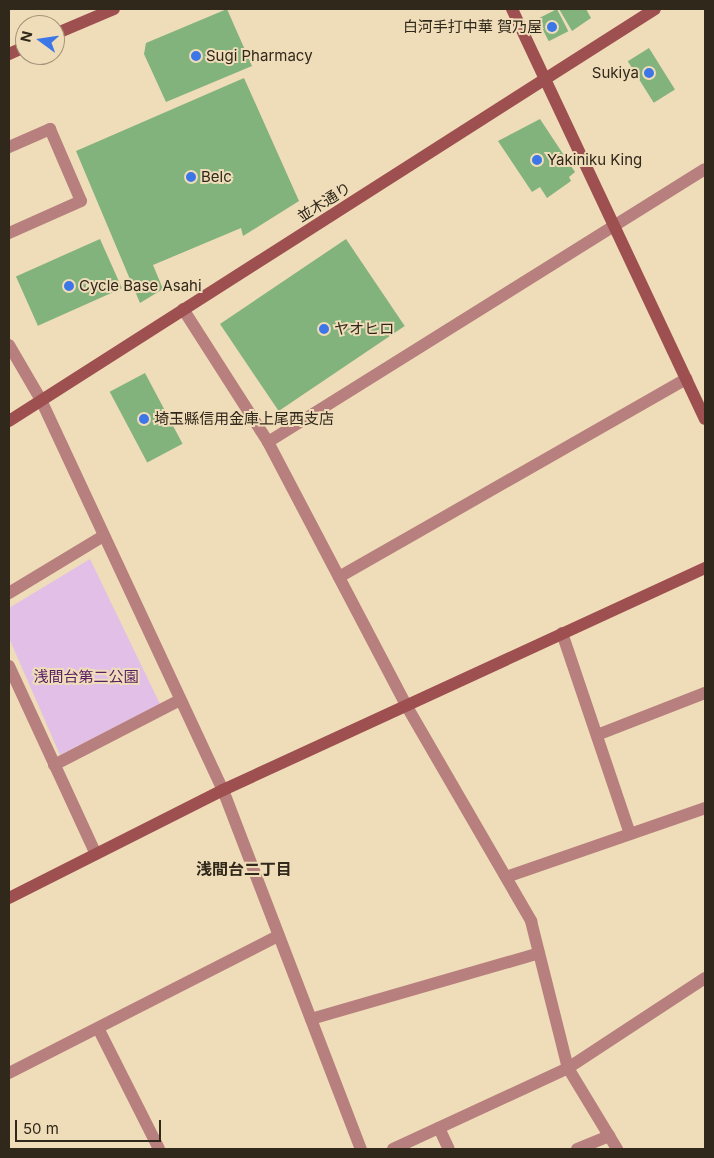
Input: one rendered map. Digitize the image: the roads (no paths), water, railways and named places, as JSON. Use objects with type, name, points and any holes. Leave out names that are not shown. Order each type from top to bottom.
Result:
[{"type":"street","points":[[65,30],[114,9]]},
{"type":"street","points":[[512,9],[705,420]]},
{"type":"street","name":"並木通り","points":[[9,421],[654,9]]},
{"type":"street","points":[[9,147],[50,129],[82,201],[9,233]]},
{"type":"street","points":[[268,442],[705,169]]},
{"type":"street","points":[[183,309],[268,442],[406,705],[531,922],[568,1068],[617,1149]]},
{"type":"street","points":[[9,345],[41,400],[223,790],[361,1149]]},
{"type":"street","points":[[339,577],[686,379]]},
{"type":"street","points":[[9,593],[103,536]]},
{"type":"street","points":[[9,898],[223,790],[705,568]]},
{"type":"street","points":[[562,633],[630,834]]},
{"type":"street","points":[[9,666],[96,854]]},
{"type":"street","points":[[597,735],[705,693]]},
{"type":"street","points":[[54,765],[180,700]]},
{"type":"street","points":[[506,877],[705,808]]},
{"type":"street","points":[[9,1073],[99,1030],[278,936]]},
{"type":"street","points":[[311,1019],[539,953]]},
{"type":"street","points":[[393,1149],[568,1068],[705,978]]},
{"type":"street","points":[[99,1030],[159,1149]]},
{"type":"street","points":[[439,1128],[449,1149]]},
{"type":"street","points":[[577,1149],[609,1136]]},
{"type":"place","name":"白河手打中華 賀乃屋","points":[[552,27]]},
{"type":"place","name":"Sugi Pharmacy","points":[[196,56]]},
{"type":"place","name":"Sukiya","points":[[649,73]]},
{"type":"place","name":"Yakiniku King","points":[[537,160]]},
{"type":"place","name":"Belc","points":[[191,177]]},
{"type":"place","name":"Cycle Base Asahi","points":[[69,286]]},
{"type":"place","name":"ヤオヒロ","points":[[324,329]]},
{"type":"place","name":"埼玉縣信用金庫上尾西支店","points":[[144,419]]},
{"type":"district","name":"浅間台二丁目","points":[[244,869]]},
{"type":"park label","name":"浅間台第二公園","points":[[86,677]]}]
